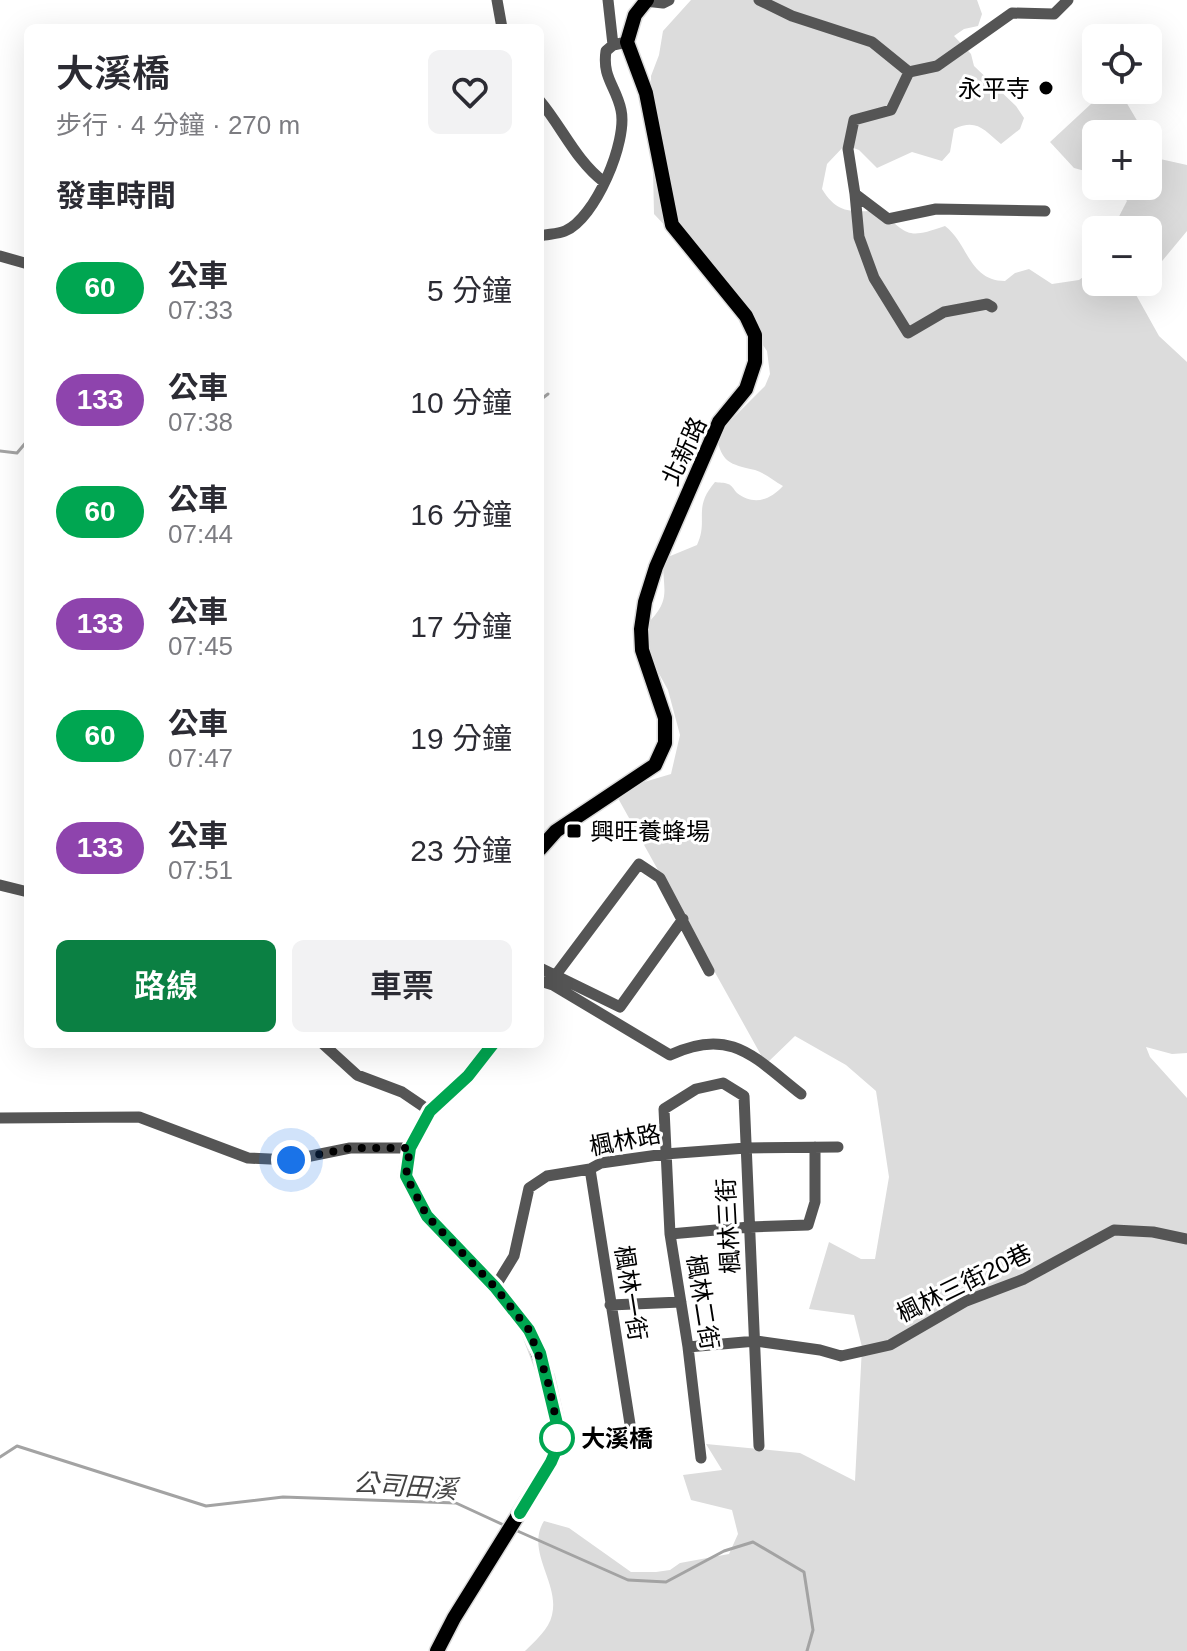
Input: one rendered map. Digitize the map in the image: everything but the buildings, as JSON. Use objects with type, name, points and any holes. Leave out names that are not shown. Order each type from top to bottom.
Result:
[{"type":"main road","points":[[620,44],[646,1]]},
{"type":"main road","name":"北新路","points":[[544,844],[556,831],[655,765],[665,743],[665,718],[642,650],[645,602],[656,567],[719,422],[746,389],[755,362],[755,335],[746,316],[672,225],[646,93],[620,44]]},
{"type":"main road","points":[[437,1651],[557,1448],[558,1428],[540,1353],[529,1330],[495,1287],[427,1216],[406,1176],[410,1148],[430,1111],[458,1087],[490,1048]]},
{"type":"street","points":[[497,0],[501,24]]},
{"type":"street","points":[[544,235],[567,231],[591,208],[619,144],[622,111],[603,66],[606,51],[620,44],[608,0]]},
{"type":"street","points":[[646,1],[663,3],[669,0]]},
{"type":"street","points":[[759,0],[792,16],[872,42],[909,72]]},
{"type":"street","points":[[909,72],[937,66],[1012,13],[1054,14],[1068,0]]},
{"type":"street","points":[[909,72],[891,110],[854,120],[848,149],[859,237],[874,278],[908,333],[944,312],[987,304],[992,307]]},
{"type":"street","points":[[544,106],[587,169],[604,182]]},
{"type":"street","points":[[855,194],[888,219],[936,209],[1045,211]]},
{"type":"street","points":[[0,256],[24,263]]},
{"type":"street","points":[[555,976],[639,864],[660,878],[709,971]]},
{"type":"street","points":[[0,885],[24,891]]},
{"type":"street","points":[[544,970],[620,1007],[683,919]]},
{"type":"street","points":[[544,982],[670,1055],[692,1044],[720,1044],[746,1051],[801,1094]]},
{"type":"street","points":[[327,1048],[357,1075],[402,1092],[430,1111]]},
{"type":"street","name":"楓林三街","points":[[665,1154],[664,1109],[696,1089],[723,1083],[744,1096],[759,1446]]},
{"type":"street","points":[[0,1118],[139,1117],[248,1158],[291,1160],[350,1148],[410,1148]]},
{"type":"street","points":[[670,1234],[808,1225],[815,1202],[815,1147]]},
{"type":"street","name":"楓林路","points":[[495,1287],[514,1256],[529,1188],[547,1176],[590,1169],[601,1163],[665,1154],[746,1148],[838,1147]]},
{"type":"street","name":"楓林二街","points":[[665,1154],[670,1234],[701,1458]]},
{"type":"street","name":"楓林一街","points":[[590,1169],[630,1424]]},
{"type":"street","name":"楓林三街20巷","points":[[688,1347],[756,1341],[841,1356],[890,1345],[966,1301],[1024,1279],[1114,1230],[1153,1232],[1187,1239]]},
{"type":"street","points":[[610,1305],[681,1302]]},
{"type":"shaded area","points":[[691,0],[977,0],[982,14],[978,26],[964,29],[954,36],[971,54],[974,66],[1016,106],[1024,118],[1020,129],[1001,144],[980,127],[962,126],[954,129],[950,152],[942,161],[912,152],[877,168],[859,150],[845,145],[827,164],[822,189],[834,203],[846,210],[879,211],[908,232],[922,233],[945,226],[976,268],[993,279],[1005,281],[1015,273],[1029,269],[1052,284],[1082,278],[1082,296],[1137,296],[1159,336],[1187,362],[1187,1053],[1172,1054],[1146,1047],[1150,1057],[1187,1098],[1187,1651],[525,1651],[545,1630],[552,1615],[551,1591],[538,1544],[544,1521],[569,1528],[631,1572],[656,1572],[670,1570],[680,1563],[729,1554],[738,1534],[732,1510],[691,1500],[683,1475],[722,1470],[706,1444],[800,1453],[855,1481],[862,1347],[854,1315],[809,1309],[829,1242],[861,1259],[875,1259],[889,1177],[876,1091],[846,1065],[795,1036],[766,1064],[614,791],[671,774],[680,735],[668,690],[652,661],[645,637],[645,626],[663,602],[663,559],[697,545],[704,500],[715,482],[725,483],[743,497],[756,500],[773,495],[783,486],[759,471],[728,461],[716,435],[765,386],[770,374],[767,351],[697,251],[670,231],[654,214],[651,76],[663,31]]},
{"type":"shaded area","points":[[1091,104],[1127,104],[1137,120],[1082,120],[1082,170],[1074,168],[1050,142]]},
{"type":"shaded area","points":[[1162,159],[1187,165],[1187,231],[1162,261],[1162,216],[1119,216],[1127,201],[1162,200]]},
{"type":"waterway","points":[[544,397],[548,394]]},
{"type":"waterway","points":[[0,451],[17,453],[24,445]]},
{"type":"waterway","name":"公司田溪","points":[[0,1457],[17,1446],[206,1506],[283,1497],[456,1503],[506,1526]]},
{"type":"waterway","name":"公司田溪","points":[[513,1529],[628,1580],[666,1582],[724,1551],[753,1542],[804,1572],[813,1630],[807,1651]]},
{"type":"bus line","name":"60","points":[[491,1048],[468,1076],[430,1111],[410,1148],[406,1176],[427,1216],[495,1287],[529,1330],[540,1353],[558,1428],[557,1448],[520,1513]]},
{"type":"place","name":"永平寺","points":[[1046,88]]},
{"type":"place","name":"興旺養蜂場","points":[[574,831]]},
{"type":"place","name":"大溪橋","points":[[557,1438]]},
{"type":"route","points":[[291,1160],[350,1148],[410,1148],[406,1176],[427,1216],[495,1287],[529,1330],[540,1353],[553,1401],[557,1438]]}]
